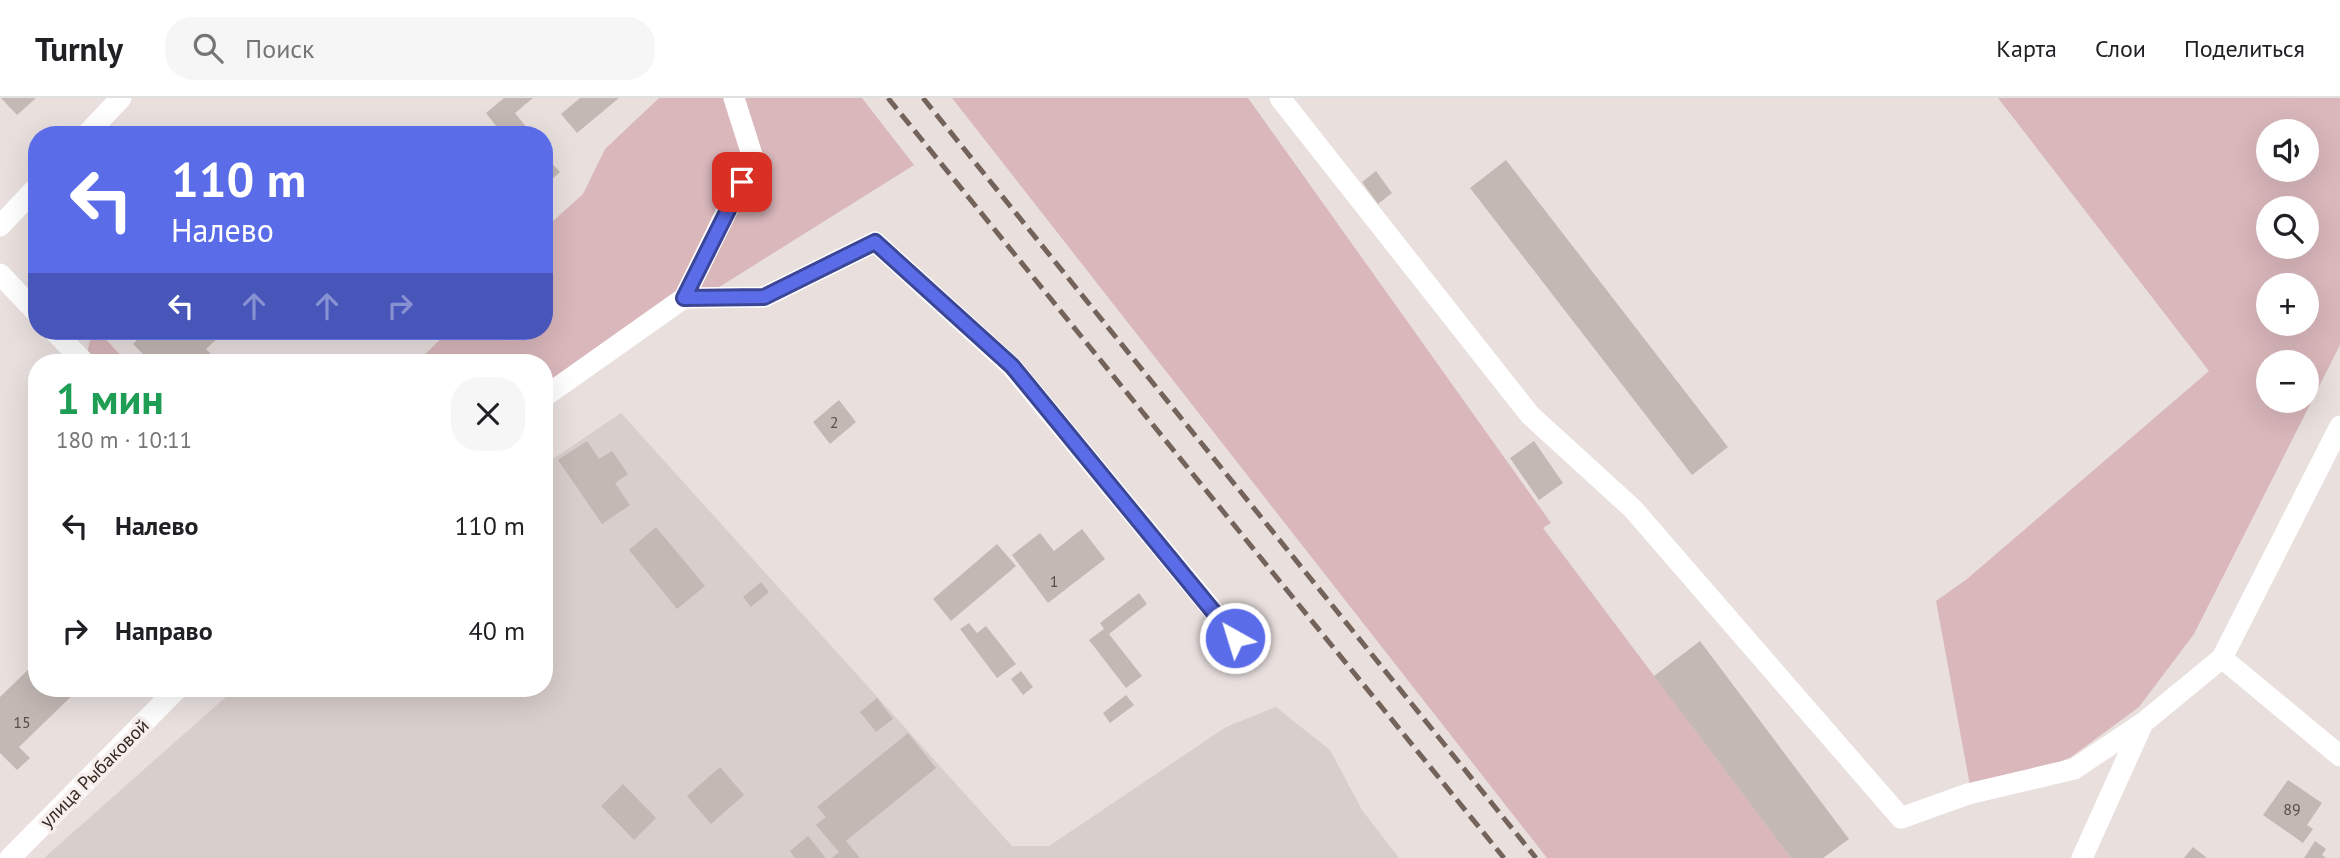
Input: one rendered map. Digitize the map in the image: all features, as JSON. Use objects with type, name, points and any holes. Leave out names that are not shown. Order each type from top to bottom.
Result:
[{"type":"street","points":[[95,126],[121,98]]},
{"type":"street","points":[[553,391],[684,298],[754,158],[733,98]]},
{"type":"street","points":[[1280,98],[1530,415],[1633,509],[1901,818],[1968,794],[2074,769],[2143,723],[2222,658],[2340,426]]},
{"type":"street","points":[[0,226],[28,196]]},
{"type":"street","points":[[684,298],[764,297],[875,242],[1012,366],[1235,638]]},
{"type":"street","points":[[0,274],[28,304]]},
{"type":"street","points":[[63,340],[76,354]]},
{"type":"street","points":[[2222,658],[2340,755]]},
{"type":"street","name":"улица Рыбаковой","points":[[10,858],[169,697]]},
{"type":"street","points":[[2082,858],[2143,723]]},
{"type":"shaded area","points":[[659,98],[862,98],[914,165],[649,331],[553,397],[553,354],[425,354],[440,340],[553,340],[553,221],[583,194],[605,149]]},
{"type":"shaded area","points":[[952,98],[1248,98],[1551,523],[1543,528],[1791,858],[1547,858]]},
{"type":"shaded area","points":[[1998,98],[2340,98],[2340,345],[2319,387],[2319,350],[2256,350],[2256,413],[2306,413],[2194,634],[2139,707],[2071,757],[2016,781],[1971,791],[1936,601],[1967,579],[2209,371]]},
{"type":"shaded area","points":[[90,340],[106,340],[120,354],[87,354]]},
{"type":"shaded area","points":[[621,413],[1012,846],[1049,846],[1226,727],[1276,707],[1330,750],[1362,810],[1399,858],[44,858],[226,697],[553,697],[553,459]]},
{"type":"building","points":[[1,98],[36,98],[17,115]]},
{"type":"building","points":[[504,98],[533,98],[515,113],[525,126],[496,126],[486,113]]},
{"type":"building","points":[[580,98],[619,98],[577,133],[561,114]]},
{"type":"building","points":[[1506,160],[1728,447],[1692,475],[1470,188]]},
{"type":"building","points":[[553,165],[560,172],[553,178]]},
{"type":"building","points":[[1376,171],[1392,193],[1378,204],[1362,182]]},
{"type":"building","points":[[137,340],[216,340],[206,349],[211,354],[143,354],[133,344]]},
{"type":"building","points":[[839,400],[856,422],[830,444],[813,422]]},
{"type":"building","points":[[587,441],[599,459],[612,451],[628,474],[615,483],[630,505],[602,524],[558,460]]},
{"type":"building","points":[[1534,441],[1563,483],[1539,500],[1510,458]]},
{"type":"building","points":[[656,527],[705,586],[677,609],[629,550]]},
{"type":"building","points":[[1082,529],[1105,559],[1048,603],[1012,555],[1040,533],[1054,551]]},
{"type":"building","points":[[997,544],[1016,566],[951,621],[933,599]]},
{"type":"building","points":[[761,582],[769,592],[751,607],[743,597]]},
{"type":"building","points":[[1139,593],[1147,604],[1109,634],[1142,676],[1126,688],[1089,640],[1104,629],[1100,623]]},
{"type":"building","points":[[969,623],[977,633],[986,626],[1016,664],[997,678],[960,629]]},
{"type":"building","points":[[1700,641],[1849,839],[1823,858],[1791,858],[1654,676]]},
{"type":"building","points":[[28,670],[28,697],[71,697],[19,747],[30,758],[17,770],[0,753],[0,697]]},
{"type":"building","points":[[1021,671],[1033,687],[1023,695],[1011,679]]},
{"type":"building","points":[[1126,695],[1134,705],[1110,723],[1103,713]]},
{"type":"building","points":[[877,698],[893,719],[876,732],[860,712]]},
{"type":"building","points":[[908,733],[936,768],[846,841],[860,858],[832,858],[839,852],[816,825],[826,817],[817,807]]},
{"type":"building","points":[[720,767],[744,795],[711,824],[687,796]]},
{"type":"building","points":[[2288,780],[2322,803],[2307,825],[2313,829],[2303,843],[2263,815]]},
{"type":"building","points":[[623,784],[656,818],[634,840],[601,806]]},
{"type":"building","points":[[808,836],[824,858],[795,858],[790,851]]},
{"type":"building","points":[[2315,841],[2326,849],[2322,855],[2326,858],[2304,858]]},
{"type":"building","points":[[2193,847],[2207,858],[2184,858]]},
{"type":"railway","points":[[888,98],[1504,858]]},
{"type":"railway","points":[[923,98],[1536,858]]},
{"type":"route","points":[[742,182],[684,298],[764,297],[875,242],[1012,366],[1235,638]]}]
